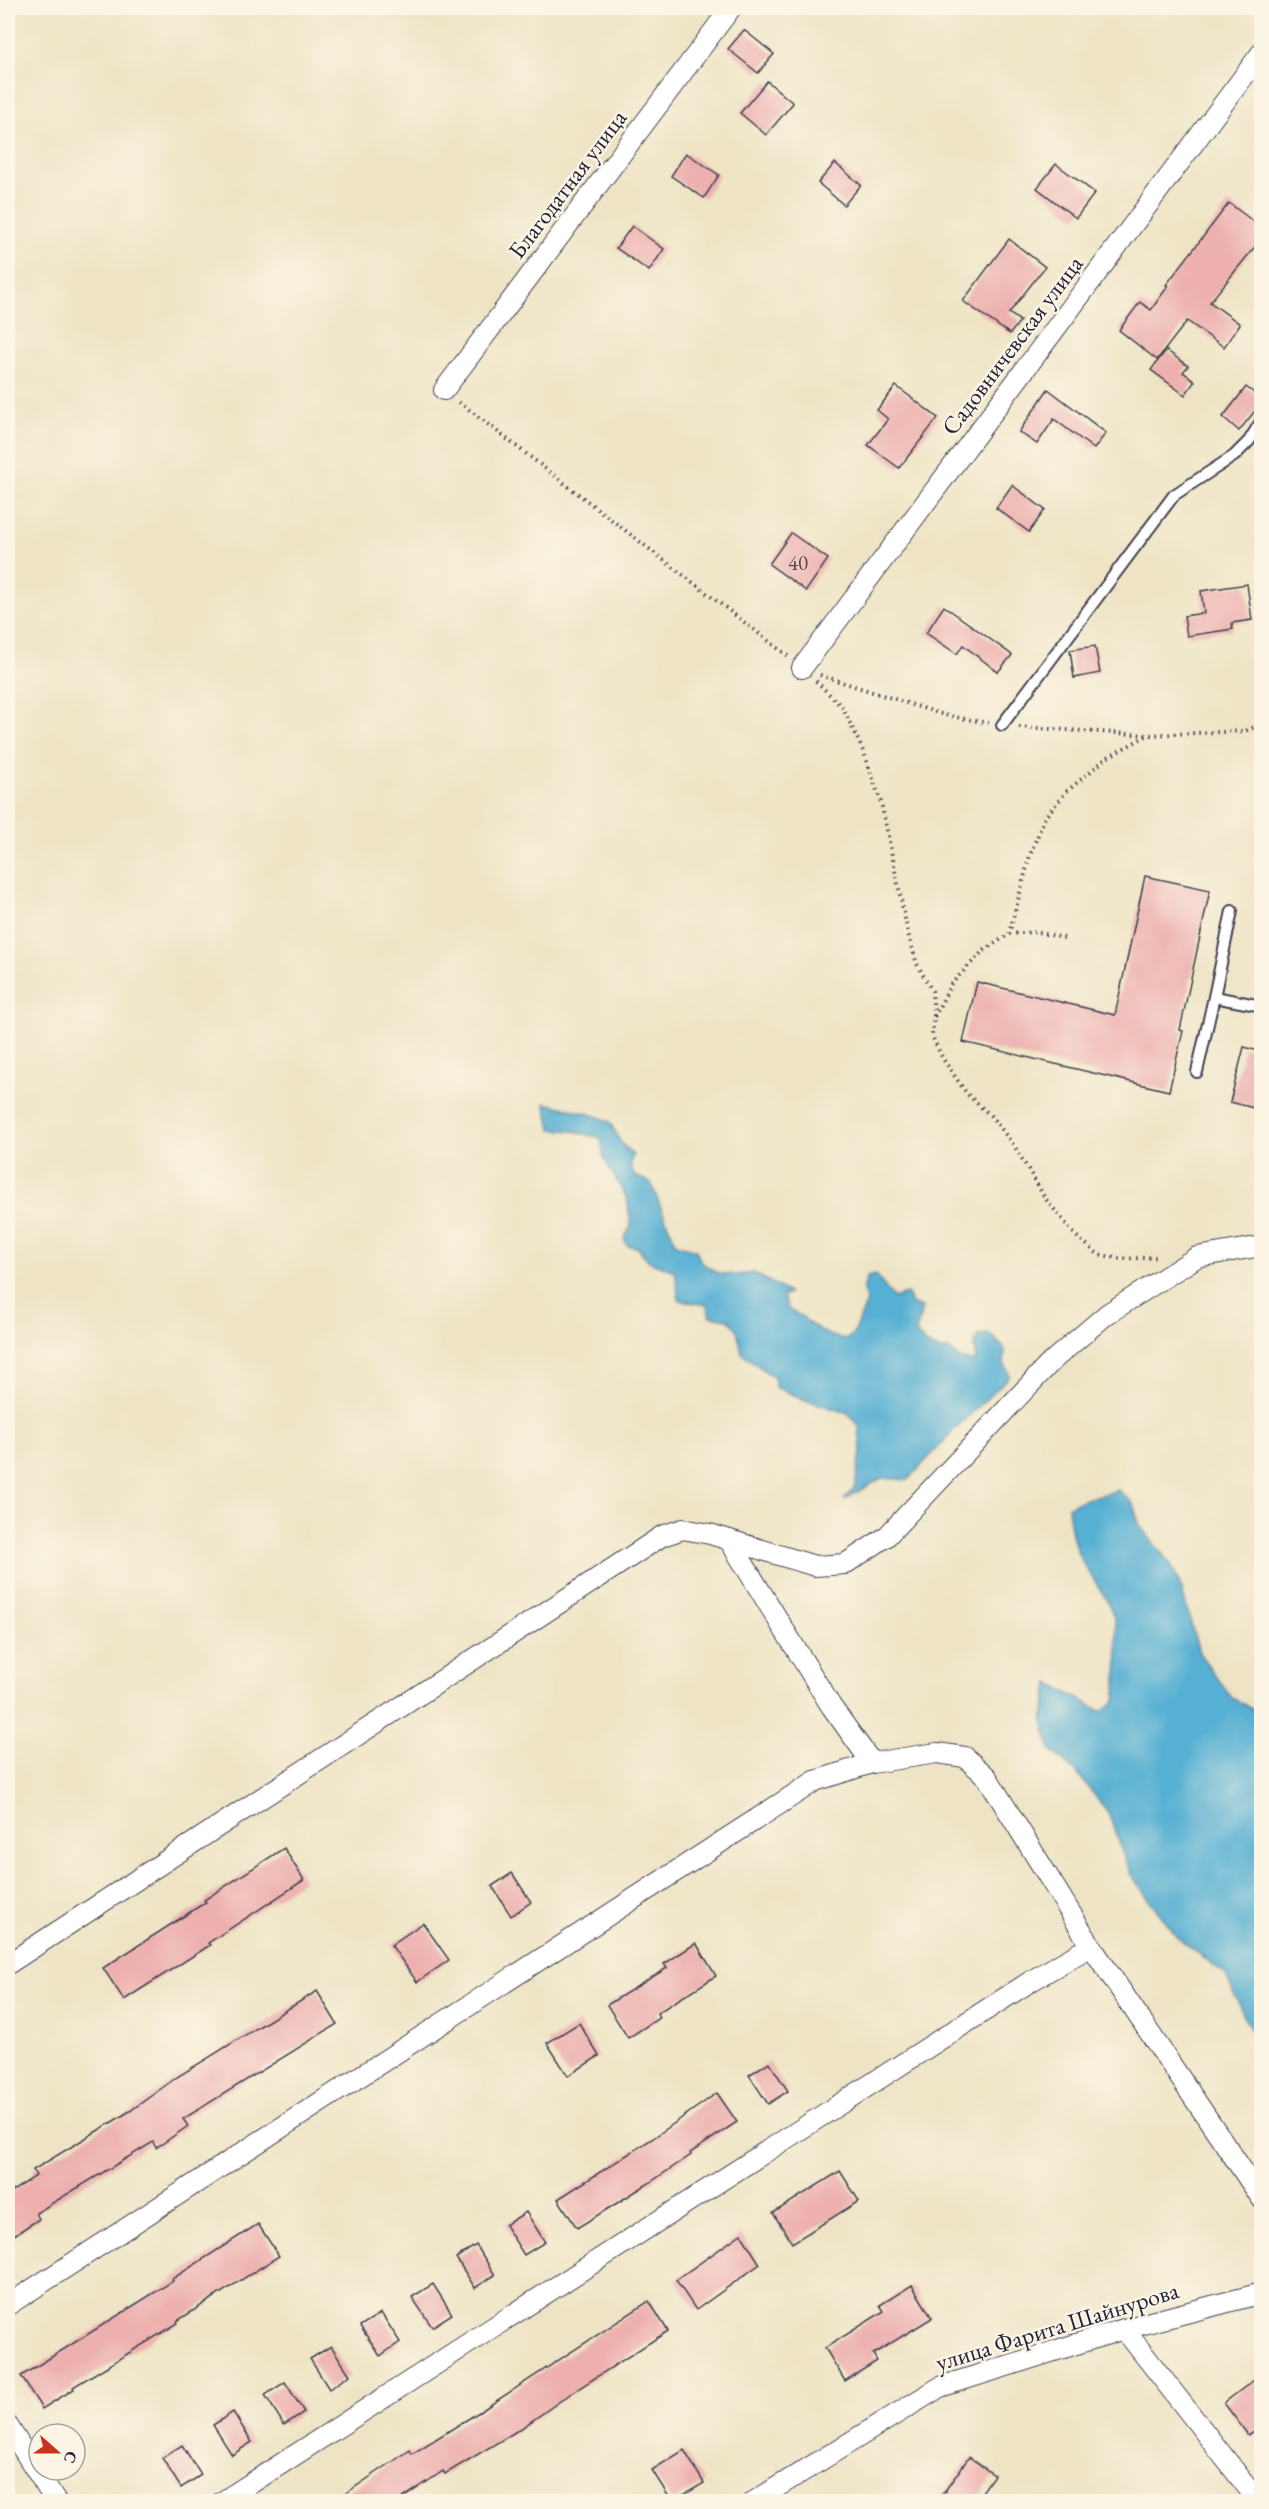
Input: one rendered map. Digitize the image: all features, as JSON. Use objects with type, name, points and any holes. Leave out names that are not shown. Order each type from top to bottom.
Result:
[{"type":"street","name":"Благодатная улица","points":[[444,390],[731,8]]},
{"type":"street","name":"Садовничевская улица","points":[[802,668],[1262,52]]},
{"type":"street","points":[[8,1964],[662,1536],[683,1529],[729,1540],[815,1566],[845,1564],[886,1537],[1052,1361],[1107,1314],[1197,1257],[1262,1246]]},
{"type":"street","points":[[729,1540],[831,1706],[872,1763]]},
{"type":"street","points":[[8,2305],[815,1781],[872,1763],[938,1753],[965,1758],[987,1777],[1091,1946],[1262,2199]]},
{"type":"street","points":[[222,2502],[1011,1994],[1091,1946]]},
{"type":"street","name":"улица Фарита Шайнурова","points":[[753,2502],[940,2387],[1124,2329],[1262,2293]]},
{"type":"street","points":[[1124,2329],[1259,2502]]},
{"type":"street","points":[[8,2426],[56,2502]]},
{"type":"lane","points":[[1002,725],[1174,495],[1234,456],[1249,441],[1262,420]]},
{"type":"lane","points":[[1197,1072],[1232,911]]},
{"type":"lane","points":[[1214,997],[1262,1006]]},
{"type":"path","points":[[444,390],[802,668],[843,708],[864,753],[881,802],[908,933],[917,963],[932,991],[934,1017],[932,1036],[943,1059],[967,1094],[992,1117],[1009,1139],[1045,1198],[1076,1236],[1098,1254],[1121,1259],[1164,1257]]},
{"type":"path","points":[[802,668],[836,682],[944,715],[1002,725],[1148,735],[1245,730],[1262,724]]},
{"type":"path","points":[[1009,934],[1030,855],[1045,817],[1067,791],[1108,757],[1148,735]]},
{"type":"path","points":[[934,1017],[951,984],[982,952],[1009,934],[1035,932],[1064,938]]},
{"type":"water","points":[[545,1103],[594,1115],[610,1122],[621,1143],[633,1155],[630,1165],[635,1176],[651,1183],[676,1244],[696,1250],[701,1262],[717,1273],[737,1275],[754,1273],[789,1293],[783,1296],[789,1310],[830,1336],[847,1339],[855,1332],[867,1301],[863,1291],[867,1277],[876,1275],[893,1298],[907,1294],[911,1304],[922,1308],[916,1333],[927,1344],[935,1349],[950,1350],[961,1360],[976,1361],[974,1345],[979,1335],[990,1334],[1005,1349],[1004,1363],[1010,1376],[955,1429],[908,1480],[882,1478],[844,1500],[855,1487],[861,1451],[859,1426],[848,1413],[805,1400],[775,1387],[775,1379],[742,1353],[737,1329],[728,1319],[710,1316],[707,1305],[679,1300],[675,1271],[649,1261],[637,1247],[628,1246],[624,1239],[631,1226],[627,1198],[604,1159],[601,1138],[573,1131],[551,1129]]},
{"type":"water","points":[[1118,1490],[1132,1502],[1140,1526],[1171,1565],[1181,1587],[1199,1653],[1232,1698],[1261,1714],[1261,2035],[1251,2031],[1225,1974],[1177,1937],[1131,1875],[1108,1812],[1077,1773],[1051,1750],[1043,1722],[1049,1683],[1101,1711],[1115,1702],[1118,1660],[1114,1618],[1108,1602],[1077,1551],[1068,1507]]},
{"type":"building","points":[[744,30],[774,54],[758,73],[728,49]]},
{"type":"building","points":[[767,81],[793,103],[766,135],[740,113]]},
{"type":"building","points":[[686,153],[719,175],[704,198],[671,176]]},
{"type":"building","points":[[835,163],[861,185],[844,205],[818,183]]},
{"type":"building","points":[[1056,164],[1095,193],[1076,218],[1037,188]]},
{"type":"building","points":[[1229,203],[1262,228],[1262,238],[1210,302],[1240,324],[1224,347],[1187,321],[1157,360],[1119,330],[1140,302],[1151,310],[1168,286],[1166,285]]},
{"type":"building","points":[[632,226],[664,249],[649,271],[616,248]]},
{"type":"building","points":[[1009,239],[1045,267],[1009,313],[1020,321],[1010,334],[963,301]]},
{"type":"building","points":[[1166,350],[1188,366],[1183,372],[1195,381],[1185,395],[1151,370]]},
{"type":"building","points":[[896,386],[938,418],[899,468],[868,445],[888,419],[877,410]]},
{"type":"building","points":[[1246,387],[1262,399],[1262,402],[1239,431],[1223,417]]},
{"type":"building","points":[[1048,389],[1106,433],[1094,449],[1054,419],[1037,444],[1019,432]]},
{"type":"building","points":[[1012,485],[1045,510],[1029,532],[996,508]]},
{"type":"building","points":[[791,533],[828,559],[806,591],[769,564]]},
{"type":"building","points":[[1247,584],[1252,620],[1232,623],[1233,629],[1187,636],[1184,616],[1204,613],[1201,591]]},
{"type":"building","points":[[944,606],[1012,655],[998,672],[963,645],[957,654],[926,633]]},
{"type":"building","points":[[1095,646],[1100,673],[1074,678],[1070,650]]},
{"type":"building","points":[[1145,876],[1210,890],[1169,1091],[963,1042],[977,982],[1115,1015]]},
{"type":"building","points":[[1244,1047],[1262,1052],[1262,1110],[1230,1102]]},
{"type":"building","points":[[284,1848],[304,1880],[208,1943],[210,1945],[124,2000],[103,1968],[206,1902],[204,1900]]},
{"type":"building","points":[[512,1873],[531,1902],[511,1916],[492,1886]]},
{"type":"building","points":[[423,1923],[449,1960],[417,1982],[391,1945]]},
{"type":"building","points":[[696,1943],[716,1976],[657,2013],[659,2018],[628,2038],[607,2005],[667,1968],[664,1964]]},
{"type":"building","points":[[317,1991],[337,2024],[183,2119],[188,2126],[156,2148],[153,2142],[36,2213],[39,2219],[8,2239],[8,2194],[36,2176],[33,2170],[130,2111],[177,2077]]},
{"type":"building","points":[[579,2023],[599,2056],[568,2076],[547,2043]]},
{"type":"building","points":[[769,2062],[788,2091],[768,2104],[749,2075]]},
{"type":"building","points":[[717,2093],[737,2122],[646,2185],[577,2228],[558,2199],[652,2139]]},
{"type":"building","points":[[840,2171],[859,2201],[792,2243],[773,2213]]},
{"type":"building","points":[[526,2212],[545,2242],[524,2255],[505,2225]]},
{"type":"building","points":[[258,2224],[279,2256],[42,2409],[21,2376],[173,2281],[172,2279]]},
{"type":"building","points":[[741,2234],[760,2264],[696,2310],[676,2280]]},
{"type":"building","points":[[476,2245],[495,2275],[475,2288],[456,2258]]},
{"type":"building","points":[[433,2284],[452,2314],[432,2327],[412,2297]]},
{"type":"building","points":[[912,2285],[932,2318],[873,2354],[877,2361],[845,2381],[825,2348],[884,2311],[880,2305]]},
{"type":"building","points":[[649,2301],[668,2331],[520,2429],[445,2474],[443,2471],[397,2502],[333,2502],[410,2450],[412,2454],[484,2409]]},
{"type":"building","points":[[381,2313],[400,2342],[380,2356],[360,2326]]},
{"type":"building","points":[[331,2346],[350,2375],[329,2389],[310,2359]]},
{"type":"building","points":[[1254,2380],[1262,2390],[1262,2426],[1248,2435],[1224,2403]]},
{"type":"building","points":[[285,2382],[304,2412],[284,2425],[265,2395]]},
{"type":"building","points":[[233,2412],[252,2442],[232,2455],[213,2425]]},
{"type":"building","points":[[182,2445],[201,2475],[181,2488],[162,2458]]},
{"type":"building","points":[[684,2450],[704,2483],[672,2502],[652,2470]]},
{"type":"building","points":[[969,2457],[994,2475],[975,2502],[937,2502]]}]
